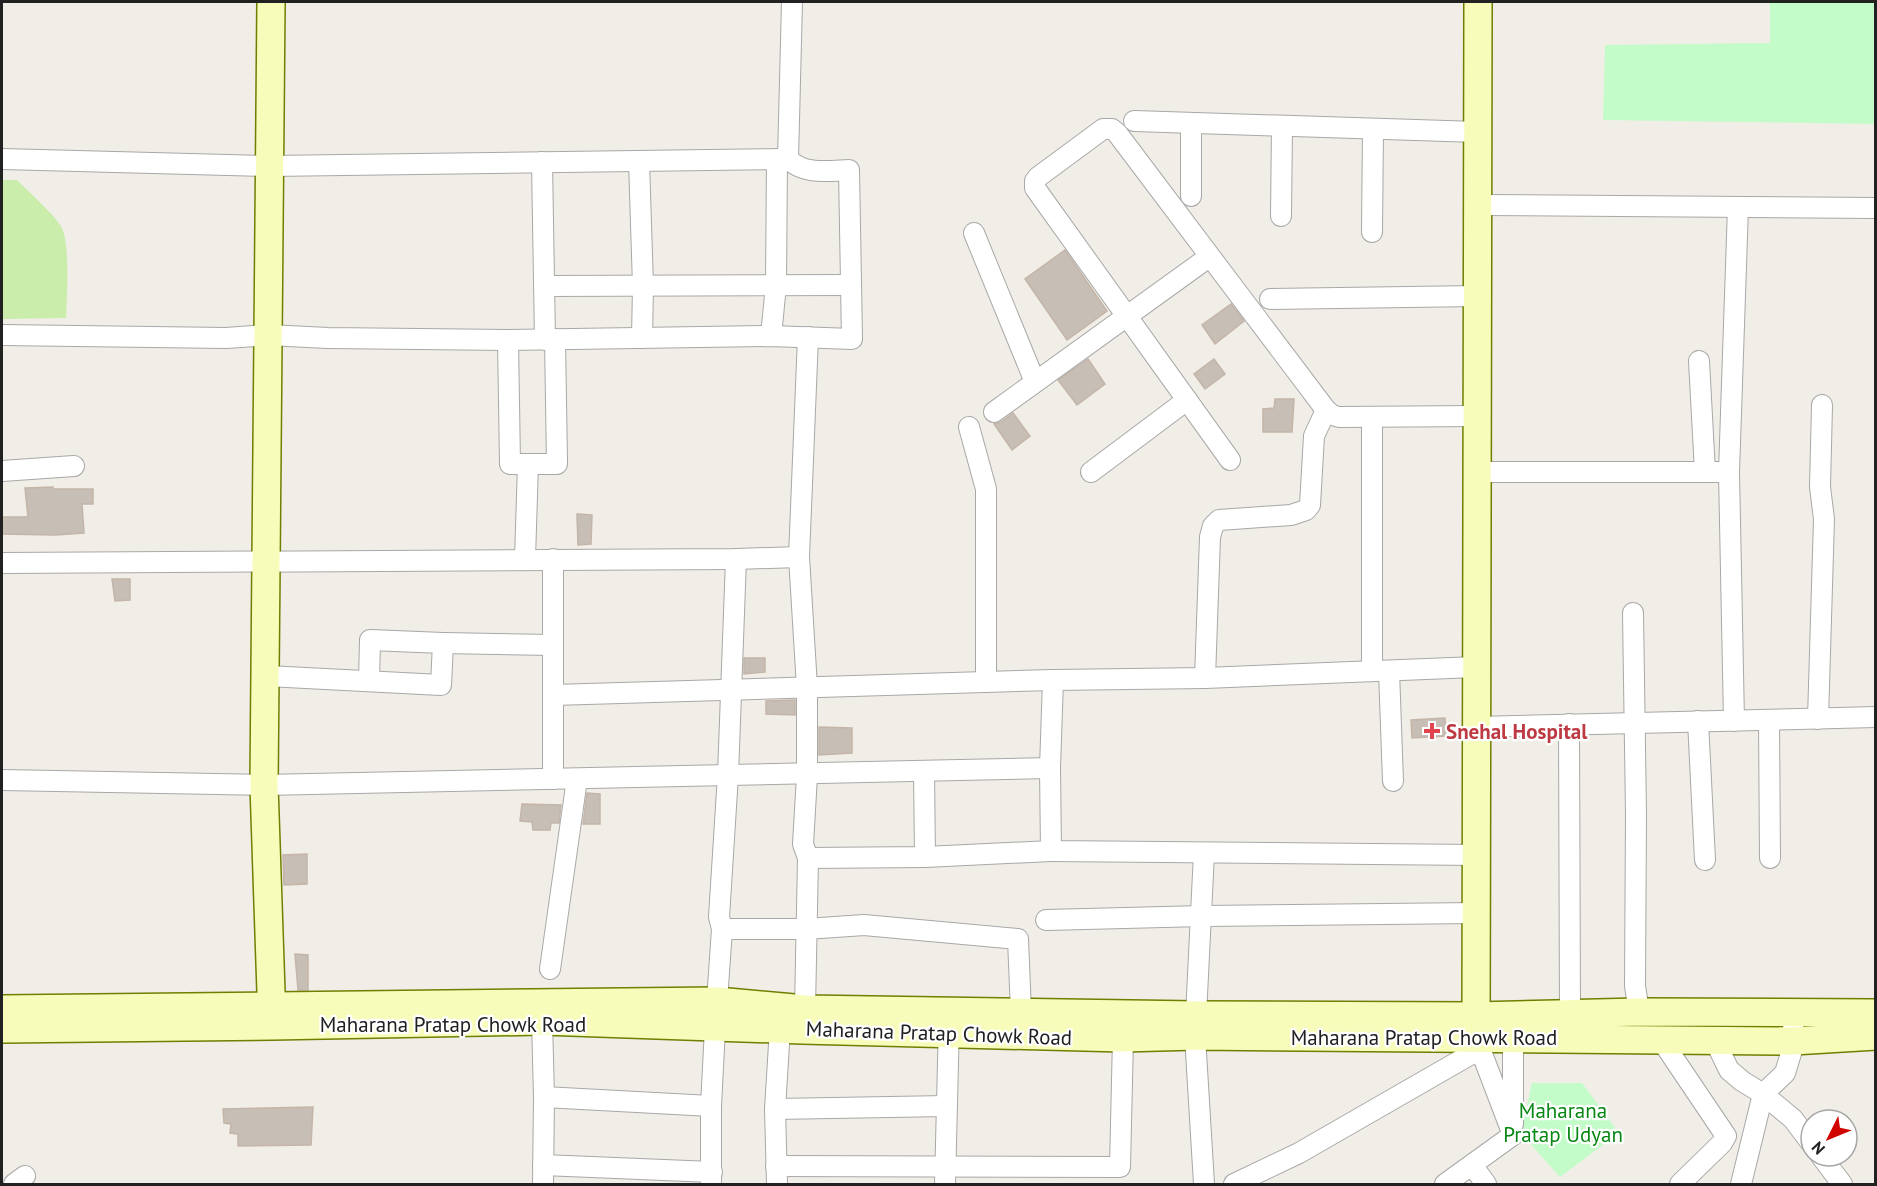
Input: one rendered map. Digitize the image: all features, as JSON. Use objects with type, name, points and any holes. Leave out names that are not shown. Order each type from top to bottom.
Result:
[{"type":"main road","points":[[271,2],[267,676],[264,786],[272,1016]]},
{"type":"main road","points":[[1477,1034],[1478,2]]},
{"type":"main road","name":"Maharana Pratap Chowk Road","points":[[2,1029],[272,1016],[717,1001],[1123,1038],[1195,1025]]},
{"type":"main road","name":"Maharana Pratap Chowk Road","points":[[2,1009],[542,1021],[715,1028],[949,1022],[1021,1012],[1195,1025],[1477,1034],[1513,1039],[1792,1041],[1875,1036]]},
{"type":"main road","name":"Maharana Pratap Chowk Road","points":[[1477,1034],[1570,1014],[1875,1013]]},
{"type":"street","points":[[771,336],[792,2]]},
{"type":"street","points":[[1134,121],[1477,132]]},
{"type":"street","points":[[1191,123],[1191,196]]},
{"type":"street","points":[[1281,216],[1282,126]]},
{"type":"street","points":[[1230,460],[1035,188],[1035,181],[1038,177],[1107,128],[1117,133],[1332,415],[1339,417],[1477,416]]},
{"type":"street","points":[[1372,232],[1373,129]]},
{"type":"street","points":[[2,159],[270,166],[782,159],[797,167],[823,172],[849,170],[852,339],[771,336],[550,340],[328,338],[268,335],[226,338],[2,336]]},
{"type":"street","points":[[639,161],[643,286],[642,338]]},
{"type":"street","points":[[508,340],[510,464],[557,464],[550,340],[544,286],[542,162]]},
{"type":"street","points":[[1478,205],[1875,208]]},
{"type":"street","points":[[1734,721],[1729,472],[1738,207]]},
{"type":"street","points":[[974,233],[1035,382]]},
{"type":"street","points":[[994,412],[1209,256]]},
{"type":"street","points":[[544,286],[851,285]]},
{"type":"street","points":[[1270,299],[1477,296]]},
{"type":"street","points":[[805,1009],[808,858],[803,844],[807,776],[807,687],[799,557],[808,337]]},
{"type":"street","points":[[1699,361],[1705,472]]},
{"type":"street","points":[[1091,472],[1187,400]]},
{"type":"street","points":[[1818,719],[1824,519],[1821,487],[1822,405]]},
{"type":"street","points":[[1205,678],[1210,537],[1213,526],[1219,520],[1291,515],[1306,510],[1310,505],[1314,436],[1326,410]]},
{"type":"street","points":[[1372,417],[1380,671],[1393,781]]},
{"type":"street","points":[[969,427],[986,489],[986,682]]},
{"type":"street","points":[[525,559],[528,464]]},
{"type":"street","points":[[2,471],[74,466]]},
{"type":"street","points":[[1477,472],[1729,472]]},
{"type":"street","points":[[2,563],[799,557]]},
{"type":"street","points":[[553,559],[553,779]]},
{"type":"street","points":[[717,1001],[722,929],[719,917],[728,775],[736,559]]},
{"type":"street","points":[[1633,613],[1635,986],[1639,1012]]},
{"type":"street","points":[[369,681],[370,640],[553,645]]},
{"type":"street","points":[[267,676],[441,685],[443,643]]},
{"type":"street","points":[[554,695],[1053,680],[1205,678],[1476,667]]},
{"type":"street","points":[[1051,851],[1050,768],[1053,680]]},
{"type":"street","points":[[1476,727],[1875,717]]},
{"type":"street","points":[[1769,720],[1770,858]]},
{"type":"street","points":[[1698,721],[1705,860]]},
{"type":"street","points":[[1569,724],[1570,1014]]},
{"type":"street","points":[[2,780],[264,786],[1050,768]]},
{"type":"street","points":[[924,771],[925,857]]},
{"type":"street","points":[[550,969],[577,778]]},
{"type":"street","points":[[808,858],[925,857],[1051,851],[1476,855]]},
{"type":"street","points":[[1203,853],[1195,1025],[1204,1185]]},
{"type":"street","points":[[1046,920],[1476,913]]},
{"type":"street","points":[[722,929],[864,926],[1018,939],[1021,1012]]},
{"type":"street","points":[[1741,1185],[1763,1094],[1785,1073],[1792,1050],[1794,1012]]},
{"type":"street","points":[[542,1021],[543,1175],[711,1178],[711,1106],[715,1028]]},
{"type":"street","points":[[945,1175],[949,1022]]},
{"type":"street","points":[[780,1028],[775,1109],[776,1175],[945,1175],[1120,1167],[1123,1038]]},
{"type":"street","points":[[1234,1185],[1299,1153],[1477,1034],[1513,1135]]},
{"type":"street","points":[[1513,1039],[1513,1135]]},
{"type":"street","points":[[1662,1041],[1726,1136],[1722,1143],[1680,1185]]},
{"type":"street","points":[[1715,1041],[1729,1070],[1763,1094],[1793,1119],[1799,1127]]},
{"type":"street","points":[[544,1097],[711,1106]]},
{"type":"street","points":[[775,1109],[947,1106]]},
{"type":"street","points":[[1445,1185],[1513,1135]]},
{"type":"street","points":[[1472,1165],[1485,1185]]},
{"type":"street","points":[[1830,1168],[1842,1185]]},
{"type":"green space","points":[[1770,2],[1875,2],[1875,124],[1603,120],[1605,45],[1770,43]]},
{"type":"green space","points":[[2,180],[17,180],[48,210],[62,228],[67,259],[66,318],[2,319]]},
{"type":"green space","name":"Maharana Pratap Udyan","points":[[1532,1083],[1582,1083],[1619,1133],[1560,1177],[1521,1133]]},
{"type":"building","points":[[1065,250],[1107,311],[1067,340],[1025,279]]},
{"type":"building","points":[[1231,304],[1244,321],[1215,344],[1202,325]]},
{"type":"building","points":[[1088,359],[1105,384],[1077,405],[1058,380]]},
{"type":"building","points":[[1214,359],[1225,374],[1205,389],[1194,374]]},
{"type":"building","points":[[1275,399],[1294,399],[1292,432],[1263,432],[1263,409],[1274,408]]},
{"type":"building","points":[[1013,413],[1030,436],[1012,450],[994,424]]},
{"type":"building","points":[[53,487],[53,489],[93,489],[93,504],[82,504],[84,533],[2,534],[2,517],[28,517],[25,488]]},
{"type":"building","points":[[577,514],[592,515],[591,544],[578,545]]},
{"type":"building","points":[[112,579],[130,579],[130,600],[115,601]]},
{"type":"building","points":[[744,658],[765,658],[765,672],[744,674]]},
{"type":"building","points":[[795,700],[795,715],[766,714],[766,701]]},
{"type":"building","points":[[1445,718],[1446,736],[1412,738],[1411,720]]},
{"type":"building","points":[[819,727],[852,728],[852,753],[819,755]]},
{"type":"building","points":[[587,793],[600,794],[600,824],[583,824]]},
{"type":"building","points":[[522,804],[561,805],[559,823],[551,823],[550,830],[533,830],[532,822],[520,821]]},
{"type":"building","points":[[307,854],[307,884],[284,885],[283,855]]},
{"type":"building","points":[[295,954],[308,955],[308,990],[298,990]]},
{"type":"building","points":[[313,1107],[311,1145],[238,1146],[238,1134],[230,1133],[231,1124],[224,1123],[223,1109]]},
{"type":"place","name":"Snehal Hospital","points":[[1432,731]]}]
